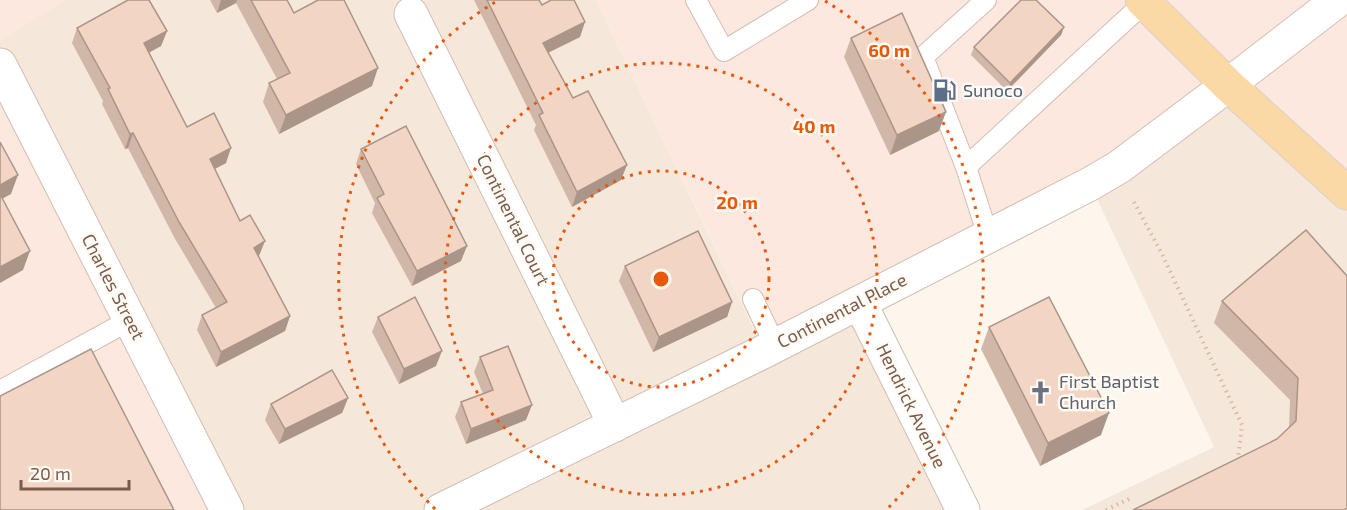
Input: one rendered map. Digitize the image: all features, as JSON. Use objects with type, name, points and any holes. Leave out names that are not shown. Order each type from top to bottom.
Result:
[{"type":"main road","points":[[1143,1],[1228,85],[1347,193]]},
{"type":"street","name":"Continental Place","points":[[441,510],[860,303],[1119,167],[1338,0]]},
{"type":"street","name":"Continental Court","points":[[411,15],[615,425]]},
{"type":"street","name":"Charles Street","points":[[0,65],[227,510]]},
{"type":"street","name":"Hendrick Avenue","points":[[860,303],[963,510]]},
{"type":"lane","points":[[696,0],[724,51],[808,0]]},
{"type":"lane","points":[[986,0],[923,57],[966,167],[988,236]]},
{"type":"lane","points":[[966,167],[1143,1]]},
{"type":"lane","points":[[753,299],[774,345]]},
{"type":"lane","points":[[0,391],[130,320]]},
{"type":"path","points":[[1134,202],[1162,254],[1242,425],[1238,458]]},
{"type":"path","points":[[1106,510],[1131,498]]},
{"type":"shaded area","points":[[0,0],[65,0],[0,40]]},
{"type":"shaded area","points":[[65,0],[596,0],[764,350],[860,303],[963,510],[227,510],[0,65],[0,40]]},
{"type":"shaded area","points":[[596,0],[1347,0],[1347,194],[1228,86],[765,351]]},
{"type":"shaded area","points":[[0,65],[227,510],[0,510]]},
{"type":"shaded area","points":[[1228,86],[1347,194],[1347,510],[1082,510],[1214,447],[1090,184]]},
{"type":"building","points":[[128,0],[149,0],[167,31],[144,43],[187,127],[214,113],[231,148],[210,159],[240,221],[250,215],[265,241],[254,248],[290,316],[221,352],[202,315],[227,302],[179,222],[133,133],[130,134],[108,89],[110,88],[77,28]]},
{"type":"building","points":[[251,0],[287,0],[294,13],[318,0],[344,0],[378,68],[286,115],[269,83],[290,73]]},
{"type":"building","points":[[487,0],[539,0],[542,5],[551,0],[574,0],[585,22],[543,43],[573,98],[588,91],[627,165],[577,192],[539,115],[543,113]]},
{"type":"building","points":[[1021,0],[1036,0],[1064,27],[1010,83],[974,47]]},
{"type":"building","points":[[902,13],[946,112],[897,135],[851,38]]},
{"type":"building","points":[[406,126],[467,246],[417,271],[377,198],[384,194],[361,149]]},
{"type":"building","points":[[0,142],[18,175],[0,185]]},
{"type":"building","points":[[0,194],[30,251],[0,267]]},
{"type":"building","points":[[1306,230],[1347,276],[1347,508],[1344,510],[1133,510],[1277,439],[1296,421],[1298,378],[1222,301]]},
{"type":"building","points":[[698,231],[732,302],[659,337],[625,266]]},
{"type":"building","points":[[415,297],[442,351],[404,369],[378,317]]},
{"type":"building","name":"First Baptist Church","points":[[1049,297],[1109,413],[1048,443],[989,327]]},
{"type":"building","points":[[508,346],[532,405],[471,429],[461,402],[493,390],[480,357]]},
{"type":"building","points":[[91,349],[174,510],[0,510],[0,396]]},
{"type":"building","points":[[332,370],[348,398],[285,429],[271,404]]},
{"type":"place","name":"Sunoco","points":[[945,91]]},
{"type":"place","name":"First Baptist Church","points":[[1041,392]]}]
